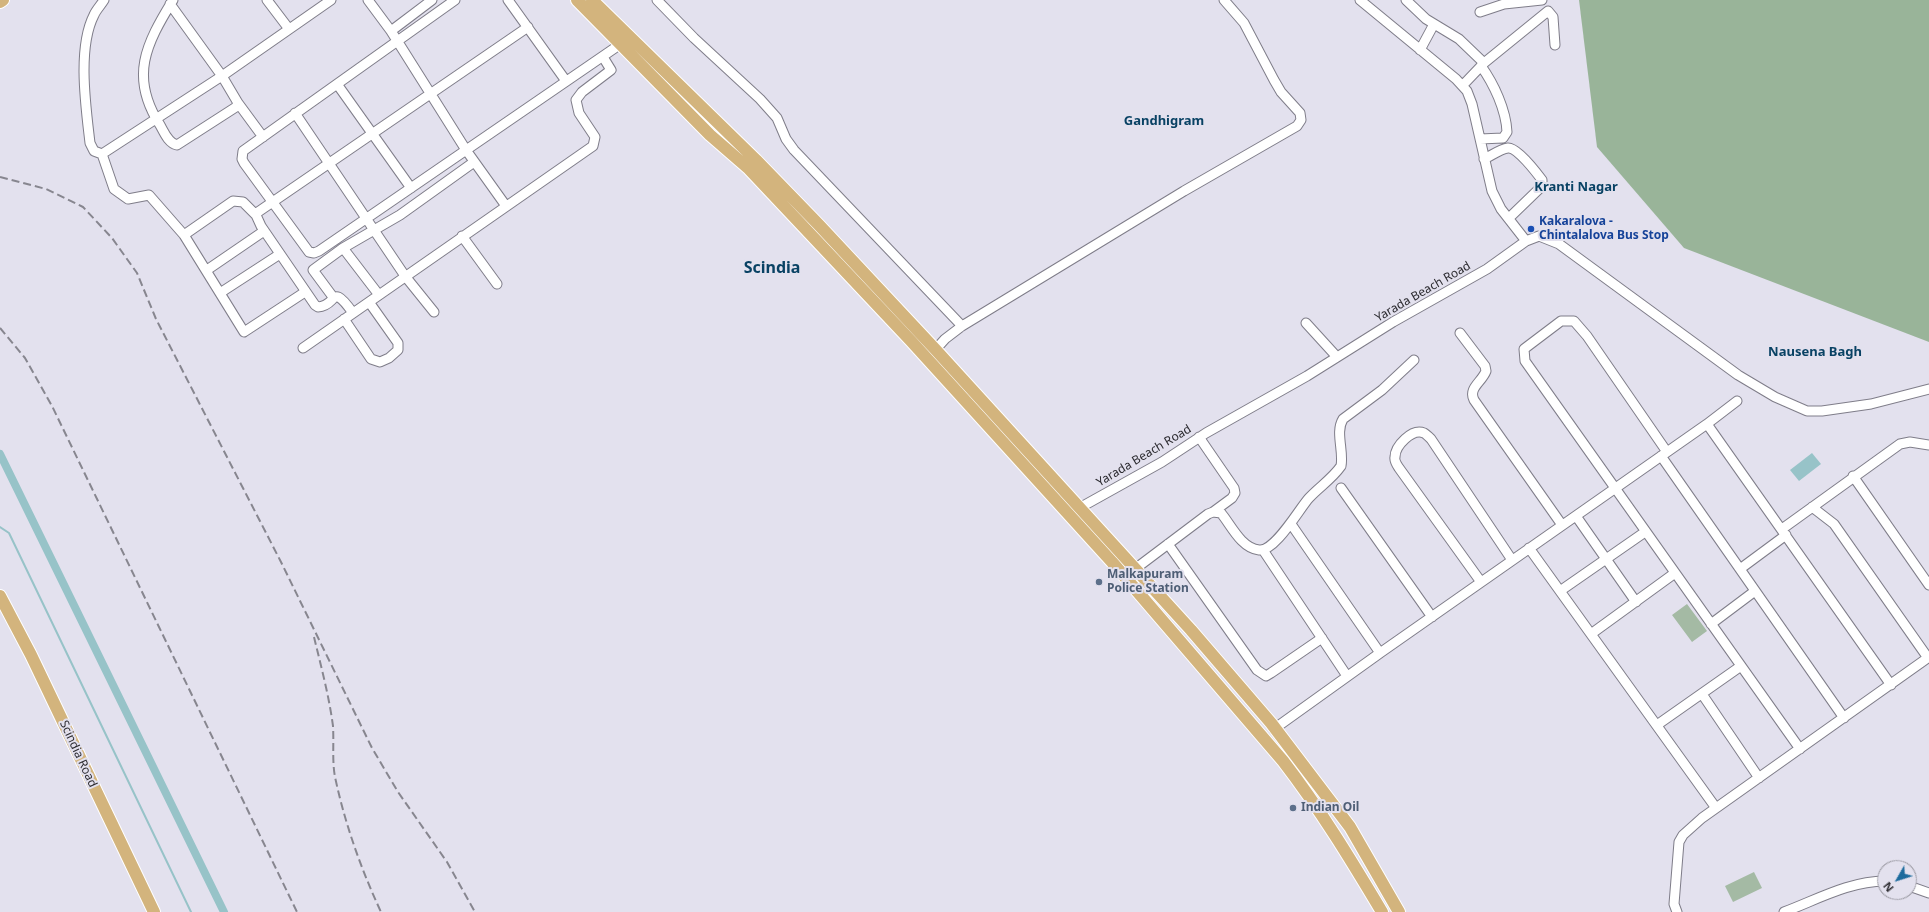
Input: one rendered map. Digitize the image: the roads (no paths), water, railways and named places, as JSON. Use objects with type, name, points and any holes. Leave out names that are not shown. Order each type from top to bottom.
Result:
[{"type":"main road","points":[[577,0],[625,41],[756,160],[884,304],[927,359],[1112,562],[1287,766],[1336,835],[1382,912]]},
{"type":"main road","points":[[592,0],[625,41]]},
{"type":"main road","points":[[884,304],[935,349],[1136,569],[1249,696],[1350,827],[1399,912]]},
{"type":"main road","name":"Scindia Road","points":[[0,596],[31,655],[154,912]]},
{"type":"main road","points":[[0,607],[38,681],[149,912]]},
{"type":"street","points":[[102,154],[94,151],[90,143],[85,81],[88,32],[94,15],[104,0]]},
{"type":"street","points":[[266,0],[288,29]]},
{"type":"street","points":[[102,154],[222,76],[331,0]]},
{"type":"street","points":[[368,0],[391,31],[430,95],[474,162],[506,206]]},
{"type":"street","points":[[391,31],[432,0]]},
{"type":"street","points":[[455,0],[263,136],[243,152],[242,159],[309,252],[314,253],[367,219],[625,41]]},
{"type":"street","points":[[508,0],[566,81]]},
{"type":"street","points":[[657,0],[694,38],[760,99],[777,118],[786,139],[794,150],[962,326]]},
{"type":"street","points":[[927,359],[935,349],[962,326],[1184,191],[1297,126],[1301,120],[1300,112],[1282,92],[1244,23],[1224,0]]},
{"type":"street","points":[[1406,0],[1434,24],[1459,39],[1482,64],[1490,79],[1498,98],[1507,132],[1503,138],[1480,139]]},
{"type":"street","points":[[1480,12],[1504,4],[1541,0],[1542,16]]},
{"type":"street","points":[[1364,1],[1463,85],[1472,104],[1492,192],[1526,240],[1539,236],[1559,244],[1738,374],[1775,397],[1807,411],[1822,411],[1871,404],[1929,389]]},
{"type":"street","points":[[238,103],[236,107],[177,146],[170,141],[156,120],[145,93],[144,63],[151,36],[171,2],[222,76],[238,103],[263,136]]},
{"type":"street","points":[[1463,85],[1482,64],[1548,11],[1552,14],[1555,45]]},
{"type":"street","points":[[1420,50],[1434,24]]},
{"type":"street","points":[[256,215],[261,209],[528,27]]},
{"type":"street","points":[[303,348],[593,146],[595,137],[580,113],[576,100],[582,92],[611,70],[603,57]]},
{"type":"street","points":[[337,84],[411,188]]},
{"type":"street","points":[[296,113],[405,276],[434,312]]},
{"type":"street","points":[[1484,159],[1506,148],[1511,148],[1518,153],[1542,180],[1538,189],[1509,218]]},
{"type":"street","points":[[102,154],[114,189],[128,199],[149,195],[184,234],[244,332],[305,292]]},
{"type":"street","points":[[333,297],[313,270],[343,248],[400,215],[474,162]]},
{"type":"street","points":[[184,234],[233,201],[243,202],[256,215],[264,231],[305,292],[318,307],[322,307],[333,297],[338,296],[352,313]]},
{"type":"street","points":[[207,270],[264,231]]},
{"type":"street","points":[[462,236],[497,284]]},
{"type":"street","name":"Yarada Beach Road","points":[[1068,515],[1162,462],[1199,437],[1263,402],[1393,322],[1487,270],[1526,240]]},
{"type":"street","points":[[343,248],[379,295]]},
{"type":"street","points":[[220,293],[280,254]]},
{"type":"street","points":[[344,319],[371,359],[380,362],[389,358],[398,350],[398,343],[369,302]]},
{"type":"street","points":[[1800,749],[1524,361],[1524,349],[1561,321],[1574,321],[1581,326],[1740,569],[1844,718]]},
{"type":"street","points":[[1306,323],[1337,357]]},
{"type":"street","points":[[1460,332],[1486,371],[1472,394],[1474,400],[1562,525]]},
{"type":"street","points":[[1214,512],[1220,513],[1243,541],[1257,550],[1263,550],[1291,524],[1309,498],[1341,466],[1342,446],[1340,424],[1343,419],[1382,390],[1414,360]]},
{"type":"street","points":[[1274,729],[1347,676],[1432,618],[1529,548],[1707,424],[1737,401]]},
{"type":"street","points":[[1707,424],[1891,685]]},
{"type":"street","points":[[1481,582],[1394,458],[1395,451],[1407,437],[1414,432],[1423,432],[1432,439],[1512,560]]},
{"type":"street","points":[[1136,569],[1208,514],[1214,512],[1232,498],[1234,488],[1199,437]]},
{"type":"street","points":[[1740,569],[1812,507],[1853,476],[1900,444],[1910,442],[1929,445]]},
{"type":"street","points":[[1853,476],[1929,585]]},
{"type":"street","points":[[1340,488],[1432,618]]},
{"type":"street","points":[[1677,912],[1674,904],[1679,842],[1683,835],[1716,808],[1928,658],[1834,524],[1812,507]]},
{"type":"street","points":[[1576,516],[1636,602]]},
{"type":"street","points":[[1291,524],[1380,653]]},
{"type":"street","points":[[1560,591],[1646,532]]},
{"type":"street","points":[[1168,544],[1244,652],[1262,675],[1266,676],[1271,673],[1322,638]]},
{"type":"street","points":[[1529,548],[1716,808]]},
{"type":"street","points":[[1263,550],[1347,676]]},
{"type":"street","points":[[1591,634],[1675,573]]},
{"type":"street","points":[[1711,624],[1755,591]]},
{"type":"street","points":[[1657,725],[1741,666]]},
{"type":"street","points":[[1702,694],[1759,778]]},
{"type":"street","points":[[1784,912],[1850,887],[1877,881]]},
{"type":"street","points":[[1917,889],[1929,893]]},
{"type":"waterway","points":[[0,454],[224,912]]},
{"type":"waterway","points":[[0,527],[9,533],[191,912]]},
{"type":"railway","points":[[0,177],[46,189],[83,207],[112,238],[137,273],[156,319],[281,562],[372,748],[398,792],[447,862],[475,912]]},
{"type":"railway","points":[[0,328],[25,358],[52,406],[297,912]]},
{"type":"railway","points":[[314,637],[325,681],[333,726],[334,771],[339,795],[354,846],[381,912]]},
{"type":"place","name":"Kakaralova - Chintalalova Bus Stop","points":[[1531,229]]},
{"type":"place","name":"Malkapuram Police Station","points":[[1099,582]]},
{"type":"place","name":"Indian Oil","points":[[1293,808]]},
{"type":"district","name":"Gandhigram","points":[[1164,121]]},
{"type":"district","name":"Kranti Nagar","points":[[1576,187]]},
{"type":"district","name":"Scindia","points":[[772,268]]},
{"type":"district","name":"Nausena Bagh","points":[[1815,352]]}]
